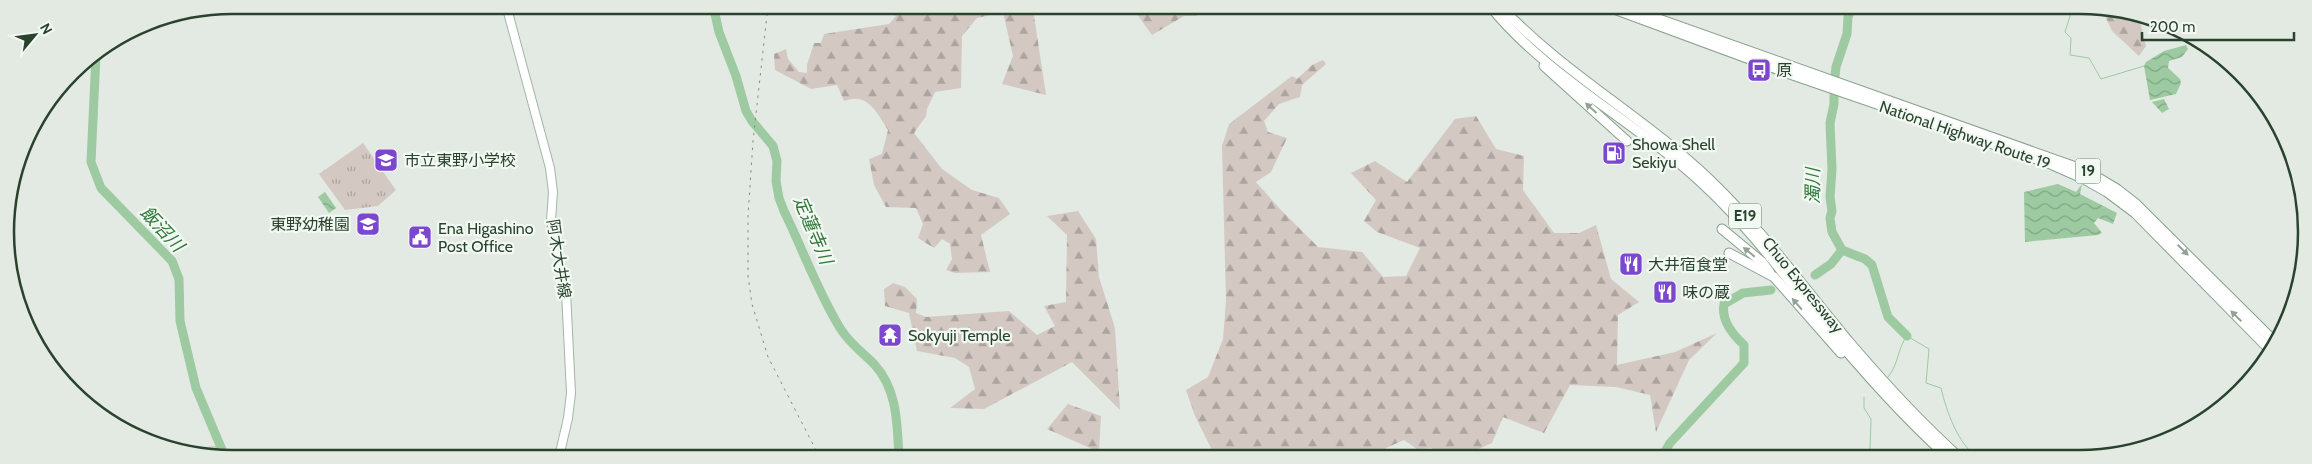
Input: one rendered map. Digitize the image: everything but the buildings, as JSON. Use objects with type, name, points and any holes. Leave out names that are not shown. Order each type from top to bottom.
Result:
[{"type":"highway","points":[[1491,14],[1511,36],[1627,142]]},
{"type":"highway","name":"Chuo Expressway","points":[[1498,14],[1534,50],[1653,141],[1711,192],[1754,237],[1849,354],[1904,414],[1941,450]]},
{"type":"highway","name":"Chuo Expressway","points":[[1508,14],[1539,45],[1658,134],[1710,180],[1760,233],[1873,370],[1952,450]]},
{"type":"highway","name":"National Highway Route 19","points":[[1626,14],[1653,25],[1819,79]]},
{"type":"highway","name":"National Highway Route 19","points":[[1644,14],[2048,163],[2084,179],[2123,202],[2266,345]]},
{"type":"highway","name":"National Highway Route 19","points":[[1845,89],[2078,167],[2109,183],[2143,210],[2271,337]]},
{"type":"highway","points":[[1722,229],[1762,262],[1854,366],[1881,394],[1904,414]]},
{"type":"highway","points":[[1729,253],[1774,277]]},
{"type":"main road","name":"阿木大井線","points":[[508,14],[550,168],[553,192],[551,220],[566,292],[570,403],[560,450]]},
{"type":"green space","points":[[894,14],[994,14],[977,18],[962,36],[961,88],[935,92],[927,109],[926,116],[914,133],[942,169],[972,190],[999,198],[1010,214],[981,235],[990,272],[955,273],[946,270],[952,259],[950,244],[942,239],[934,248],[918,238],[923,224],[916,208],[886,207],[874,185],[869,159],[882,154],[888,130],[870,105],[859,99],[844,101],[837,85],[811,89],[775,70],[774,54],[786,49],[788,59],[799,72],[807,73],[807,65],[814,43],[821,43],[824,34],[889,24],[896,16]]},
{"type":"green space","points":[[1003,14],[1034,14],[1046,95],[1002,84],[1013,56]]},
{"type":"green space","points":[[1137,14],[1198,14],[1196,16],[1184,16],[1152,35]]},
{"type":"green space","points":[[2105,16],[2140,22],[2146,46],[2139,56],[2112,31]]},
{"type":"green space","points":[[1323,60],[1326,64],[1302,85],[1300,97],[1279,104],[1264,121],[1268,132],[1287,138],[1271,172],[1256,182],[1279,208],[1318,247],[1362,252],[1383,277],[1406,276],[1420,248],[1377,232],[1364,221],[1376,200],[1351,173],[1375,161],[1407,182],[1455,119],[1476,116],[1496,149],[1524,156],[1523,190],[1554,233],[1579,233],[1596,225],[1611,279],[1639,302],[1618,315],[1617,365],[1675,352],[1717,333],[1689,360],[1656,432],[1650,395],[1616,387],[1570,385],[1544,433],[1503,417],[1492,443],[1476,450],[1417,449],[1404,440],[1385,450],[1212,450],[1195,416],[1186,390],[1208,377],[1223,339],[1226,301],[1222,146],[1229,124],[1292,76],[1297,79],[1312,65]]},
{"type":"green space","points":[[363,143],[396,190],[378,206],[345,210],[319,174]]},
{"type":"green space","points":[[1078,211],[1096,239],[1099,277],[1115,328],[1120,410],[1072,362],[984,409],[950,408],[975,389],[969,367],[955,358],[917,351],[909,313],[885,306],[884,289],[893,283],[905,287],[917,299],[916,313],[926,317],[1009,311],[1037,335],[1055,326],[1044,306],[1066,302],[1067,235],[1047,216]]},
{"type":"green space","points":[[1068,404],[1101,416],[1099,450],[1094,450],[1047,429]]},
{"type":"green space","points":[[216,446],[218,450],[204,448],[201,448]]},
{"type":"water","points":[[2186,45],[2188,49],[2182,57],[2169,61],[2168,68],[2180,79],[2181,83],[2176,94],[2150,100],[2144,66],[2146,62],[2164,51]]},
{"type":"water","points":[[2164,99],[2169,109],[2162,113],[2152,102]]},
{"type":"water","points":[[2058,184],[2076,192],[2082,184],[2080,194],[2117,213],[2113,224],[2098,218],[2094,223],[2102,233],[2098,235],[2025,242],[2024,192]]},
{"type":"water","points":[[325,192],[336,208],[329,213],[318,197]]},
{"type":"waterway","name":"定蓮寺川","points":[[715,14],[719,32],[736,76],[746,111],[773,146],[777,161],[776,181],[779,198],[818,285],[832,314],[844,333],[874,364],[888,385],[895,408],[899,450]]},
{"type":"waterway","name":"濁川","points":[[1849,14],[1847,34],[1836,67],[1834,104],[1830,123],[1832,169],[1830,197],[1832,211],[1830,218],[1832,232],[1842,250],[1865,259],[1872,265],[1888,317],[1907,336]]},
{"type":"waterway","points":[[2071,14],[2065,32],[2071,38],[2070,55],[2089,58],[2101,79],[2144,66]]},
{"type":"waterway","name":"飯沼川","points":[[96,62],[91,162],[101,188],[172,261],[179,279],[180,321],[196,388],[222,450]]},
{"type":"waterway","points":[[1815,275],[1831,264],[1842,250]]},
{"type":"waterway","points":[[1666,450],[1670,443],[1744,363],[1744,345],[1732,332],[1726,321],[1724,304],[1743,293],[1771,290]]},
{"type":"waterway","points":[[1888,377],[1892,372],[1901,346],[1907,336],[1929,349],[1926,383],[1941,388],[1946,407],[1958,435],[1969,450]]},
{"type":"waterway","points":[[1864,397],[1864,408],[1871,419],[1870,450]]},
{"type":"railway","points":[[767,14],[753,141],[748,216],[748,276],[752,304],[768,357],[816,450]]},
{"type":"place","name":"原","points":[[1759,70]]},
{"type":"place","name":"Showa Shell Sekiyu","points":[[1614,153]]},
{"type":"place","name":"市立東野小学校","points":[[386,160]]},
{"type":"place","name":"東野幼稚園","points":[[368,224]]},
{"type":"place","name":"Ena Higashino Post Office","points":[[420,237]]},
{"type":"place","name":"大井宿食堂","points":[[1631,264]]},
{"type":"place","name":"味の蔵","points":[[1665,292]]},
{"type":"place","name":"Sokyuji Temple","points":[[890,335]]}]
